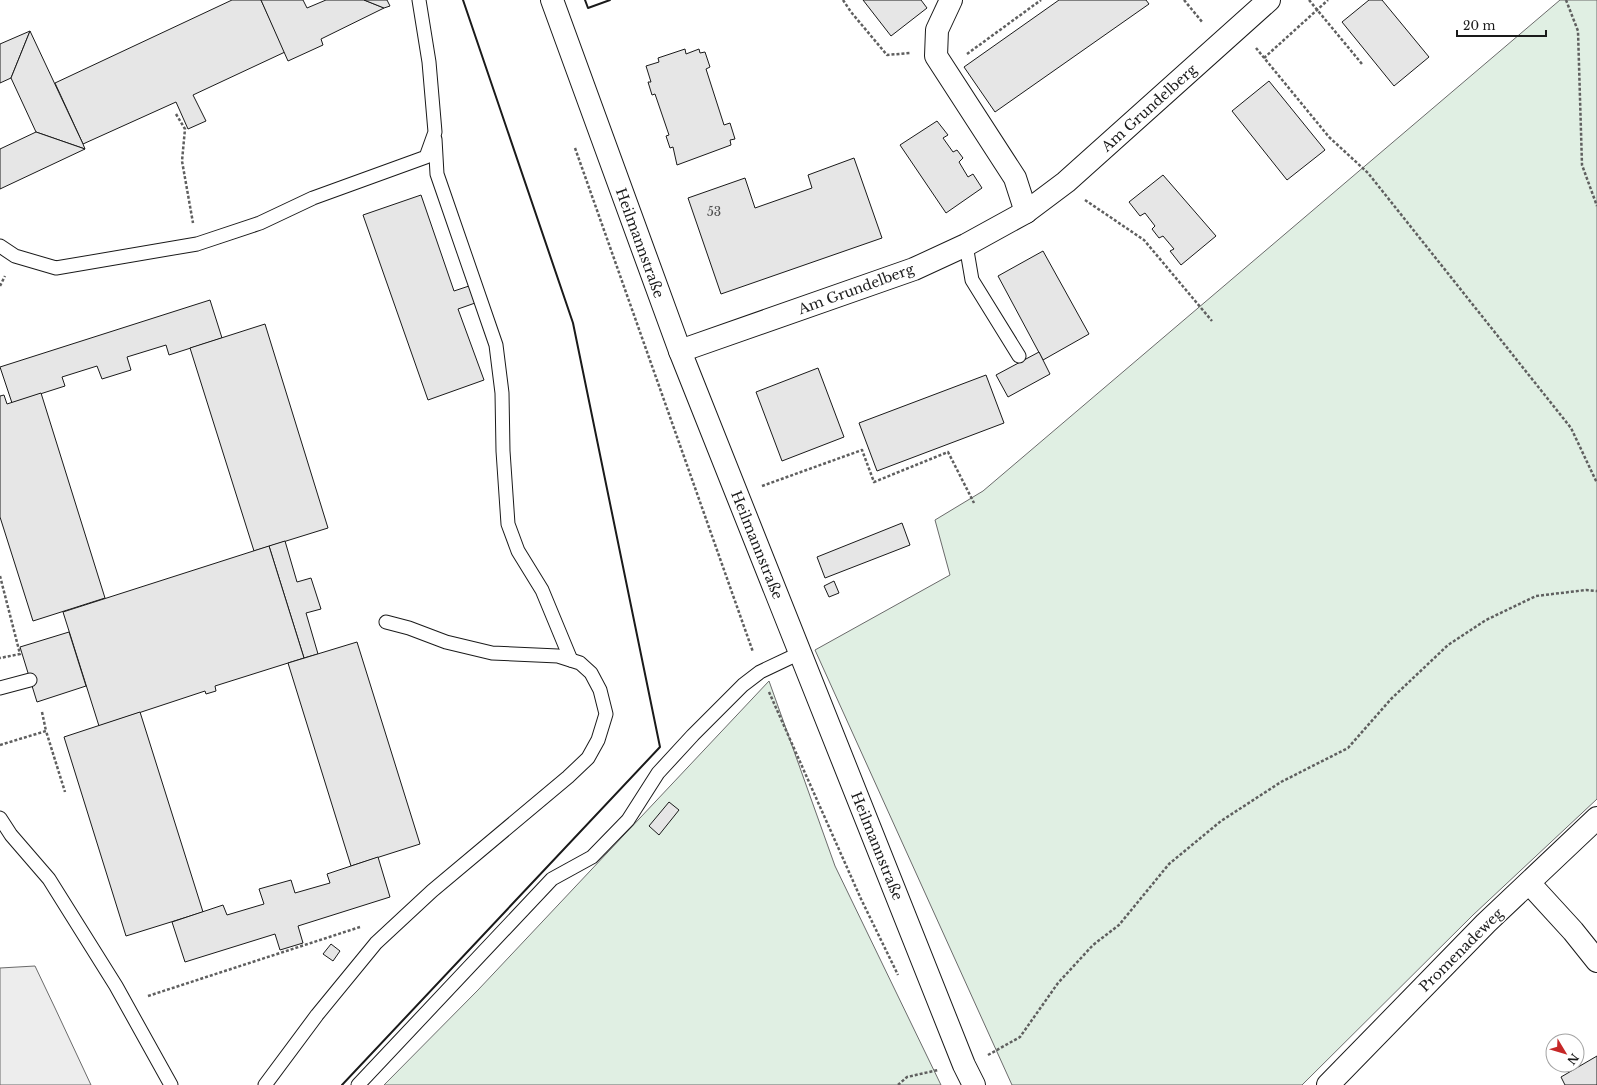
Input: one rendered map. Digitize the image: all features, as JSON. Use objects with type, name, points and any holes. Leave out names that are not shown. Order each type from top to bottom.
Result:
[{"type":"street","name":"Heilmannstraße","points":[[552,0],[680,351],[964,1065],[974,1085]]},
{"type":"street","points":[[952,0],[937,30],[941,63],[1015,178],[1026,212]]},
{"type":"street","name":"Am Grundelberg","points":[[680,351],[914,269],[966,245],[1026,212],[1066,182],[1269,0]]},
{"type":"street","name":"Promenadeweg","points":[[1328,1085],[1481,929],[1597,818]]},
{"type":"street","points":[[1529,883],[1574,931],[1597,961]]},
{"type":"lane","points":[[419,0],[429,62],[437,174],[496,345],[502,393],[503,452],[508,524],[518,551],[542,590],[571,660]]},
{"type":"lane","points":[[0,246],[15,256],[56,268],[197,244],[260,223],[313,198],[426,157],[435,132]]},
{"type":"lane","points":[[966,245],[972,280],[1019,356]]},
{"type":"lane","points":[[265,1085],[317,1015],[376,943],[432,891],[568,777],[588,758],[598,740],[606,714],[600,690],[591,673],[580,663],[558,656],[492,653],[446,642],[409,628],[386,622]]},
{"type":"lane","points":[[358,1085],[552,879],[592,856],[628,820],[658,773],[743,685],[760,672],[800,653]]},
{"type":"lane","points":[[0,688],[30,680]]},
{"type":"lane","points":[[0,818],[11,835],[49,878],[126,1004],[170,1085]]},
{"type":"path","points":[[843,0],[851,12],[887,55],[911,52],[941,63],[1041,0]]},
{"type":"path","points":[[1309,0],[1362,64]]},
{"type":"path","points":[[1264,58],[1328,0]]},
{"type":"path","points":[[1566,0],[1578,31],[1582,165],[1597,206]]},
{"type":"path","points":[[1239,27],[1330,137],[1368,172],[1570,428],[1597,483]]},
{"type":"path","points":[[176,114],[185,130],[182,162],[197,244]]},
{"type":"path","points":[[573,142],[760,672],[861,899],[898,977]]},
{"type":"path","points":[[1066,182],[1086,201],[1144,240],[1212,321]]},
{"type":"path","points":[[737,494],[862,450],[874,482],[948,452],[974,503]]},
{"type":"path","points":[[0,576],[20,654],[0,658]]},
{"type":"path","points":[[898,1085],[907,1077],[964,1065],[990,1054],[1020,1037],[1058,983],[1093,945],[1119,925],[1169,864],[1221,821],[1281,782],[1348,748],[1391,699],[1448,645],[1486,620],[1536,596],[1586,590],[1597,591]]},
{"type":"path","points":[[42,712],[46,731],[65,792]]},
{"type":"path","points":[[0,745],[46,731]]},
{"type":"path","points":[[126,1004],[365,926]]},
{"type":"green space","points":[[1560,0],[1597,0],[1597,799],[1473,915],[1302,1085],[1012,1085],[815,650],[950,575],[935,520],[983,491]]},
{"type":"green space","points":[[769,681],[835,866],[941,1085],[384,1085],[478,990]]},
{"type":"shaded area","points":[[35,966],[91,1085],[0,1085],[0,968]]},
{"type":"building","points":[[232,0],[261,0],[285,52],[193,95],[206,121],[188,129],[176,102],[83,144],[55,83]]},
{"type":"building","points":[[261,0],[303,0],[307,8],[326,0],[364,0],[384,8],[321,39],[323,45],[288,61]]},
{"type":"building","points":[[364,0],[387,0],[390,6],[384,8]]},
{"type":"building","points":[[863,0],[921,0],[927,8],[891,36]]},
{"type":"building","points":[[1059,0],[1146,0],[1149,4],[995,112],[964,67]]},
{"type":"building","points":[[1369,0],[1382,0],[1429,57],[1394,86],[1342,22]]},
{"type":"building","points":[[30,31],[11,78],[0,83],[0,44]]},
{"type":"building","points":[[30,31],[85,149],[36,132],[11,78]]},
{"type":"building","points":[[685,49],[686,54],[699,49],[700,53],[705,52],[710,67],[706,69],[724,125],[730,123],[735,139],[730,140],[731,145],[677,165],[673,147],[670,148],[666,136],[669,135],[655,94],[652,95],[648,82],[651,82],[646,66],[659,62],[658,58]]},
{"type":"building","points":[[1269,81],[1325,150],[1287,180],[1232,111]]},
{"type":"building","points":[[937,121],[948,135],[943,138],[953,152],[957,150],[963,158],[959,162],[968,177],[973,174],[982,188],[946,213],[900,145]]},
{"type":"building","points":[[36,132],[85,149],[0,189],[0,149]]},
{"type":"building","points":[[854,158],[882,238],[721,294],[688,198],[745,178],[755,208],[812,188],[808,175]]},
{"type":"building","points":[[1163,175],[1216,236],[1181,265],[1170,251],[1174,249],[1163,236],[1159,238],[1152,229],[1155,226],[1145,213],[1140,216],[1129,202]]},
{"type":"building","points":[[421,195],[454,291],[472,285],[478,302],[458,309],[484,380],[428,400],[363,215]]},
{"type":"building","points":[[1043,251],[1089,334],[1043,360],[998,276]]},
{"type":"building","points":[[210,300],[222,338],[169,355],[166,345],[127,357],[131,370],[102,379],[97,366],[62,377],[65,386],[12,403],[0,367]]},
{"type":"building","points":[[265,324],[328,528],[254,551],[190,348]]},
{"type":"building","points":[[1039,352],[1050,374],[1008,397],[996,375]]},
{"type":"building","points":[[818,368],[844,437],[782,461],[756,392]]},
{"type":"building","points":[[986,375],[1004,423],[877,471],[859,423]]},
{"type":"building","points":[[41,393],[105,598],[33,621],[0,517],[0,396],[4,395],[7,404]]},
{"type":"building","points":[[902,523],[910,545],[825,578],[817,557]]},
{"type":"building","points":[[285,541],[297,582],[311,578],[321,609],[306,613],[318,654],[304,658],[269,546]]},
{"type":"building","points":[[269,546],[304,658],[215,686],[216,691],[206,694],[205,691],[99,726],[63,612]]},
{"type":"building","points":[[834,581],[839,593],[829,597],[824,586]]},
{"type":"building","points":[[69,632],[86,686],[37,702],[20,647]]},
{"type":"building","points":[[357,642],[420,844],[351,866],[288,663]]},
{"type":"building","points":[[140,712],[203,912],[126,936],[64,737]]},
{"type":"building","points":[[669,802],[679,810],[659,835],[649,826]]},
{"type":"building","points":[[378,857],[390,897],[298,926],[303,943],[280,950],[275,934],[185,962],[172,922],[223,905],[227,915],[264,904],[259,889],[291,880],[295,893],[330,883],[327,874]]},
{"type":"building","points":[[331,944],[340,951],[333,961],[323,954]]},
{"type":"building","points":[[1597,1056],[1597,1085],[1565,1085],[1561,1077],[1568,1073],[1585,1073],[1585,1063]]},
{"type":"wall","points":[[342,1085],[660,747],[573,323],[463,0]]},
{"type":"wall","points":[[585,0],[588,8],[610,0]]}]
